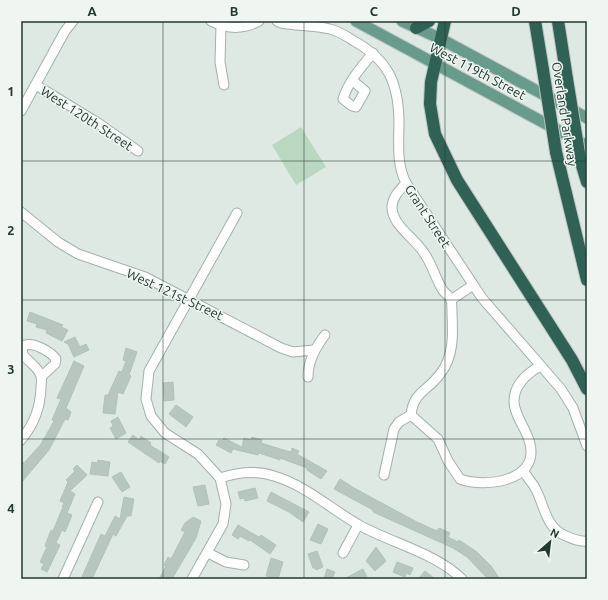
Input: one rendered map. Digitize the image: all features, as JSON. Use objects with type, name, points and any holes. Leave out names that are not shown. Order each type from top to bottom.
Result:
[{"type":"highway","points":[[416,28],[429,21]]},
{"type":"highway","points":[[445,21],[431,82],[430,104],[435,134],[458,180],[572,360],[587,390]]},
{"type":"highway","name":"Overland Parkway","points":[[535,21],[556,152],[587,280]]},
{"type":"highway","name":"Overland Parkway","points":[[558,21],[566,79],[580,158],[587,182]]},
{"type":"main road","name":"West 119th Street","points":[[356,21],[587,146]]},
{"type":"main road","name":"West 119th Street","points":[[402,21],[441,39],[587,118]]},
{"type":"street","points":[[21,110],[65,31],[73,21]]},
{"type":"street","points":[[211,21],[235,28],[245,27],[259,21]]},
{"type":"street","name":"Grant Street","points":[[277,21],[281,23],[323,27],[337,31],[374,53],[387,69],[397,92],[400,170],[406,183],[482,298],[540,366],[556,382],[573,408],[587,446]]},
{"type":"street","points":[[221,25],[220,62],[224,85]]},
{"type":"street","points":[[353,81],[374,53]]},
{"type":"street","name":"West 120th Street","points":[[36,85],[98,123],[138,151]]},
{"type":"street","points":[[406,183],[394,198],[392,207],[399,225],[424,251],[442,289],[451,300],[452,339],[449,358],[437,378],[416,396],[412,404],[411,415]]},
{"type":"street","name":"West 121st Street","points":[[21,212],[58,242],[78,254],[144,277],[282,348],[293,352],[314,350]]},
{"type":"street","points":[[192,579],[220,531],[225,514],[226,504],[220,478],[198,454],[165,433],[143,409],[146,399],[147,382],[154,361],[236,213]]},
{"type":"street","points":[[451,300],[473,284]]},
{"type":"street","points":[[308,377],[309,365],[314,350],[325,335]]},
{"type":"street","points":[[411,415],[438,439],[448,461],[460,480],[478,484],[503,481],[512,478],[523,470],[528,463],[531,445],[516,412],[514,401],[515,393],[526,374],[540,366]]},
{"type":"street","points":[[21,440],[30,430],[38,414],[42,377]]},
{"type":"street","points":[[384,475],[394,429],[399,422],[411,415]]},
{"type":"street","points":[[523,470],[534,486],[551,526],[558,533],[581,542],[587,541]]},
{"type":"street","points":[[220,478],[236,472],[273,475],[300,488],[358,525],[444,565],[462,579]]},
{"type":"street","points":[[63,579],[98,502]]},
{"type":"street","points":[[343,553],[358,525]]},
{"type":"street","points":[[208,553],[226,562],[244,565]]},
{"type":"green space","points":[[301,127],[326,167],[296,185],[272,145]]},
{"type":"building","points":[[30,312],[63,325],[61,327],[68,330],[62,341],[46,333],[47,330],[36,327],[37,324],[27,321]]},
{"type":"building","points":[[75,337],[80,347],[86,344],[89,350],[74,357],[68,344],[64,342]]},
{"type":"building","points":[[126,348],[137,352],[129,375],[131,376],[123,394],[118,392],[115,414],[103,413],[105,395],[108,395],[119,371],[122,372],[126,361],[123,360]]},
{"type":"building","points":[[74,361],[84,366],[66,408],[71,412],[68,420],[65,419],[49,450],[21,483],[21,460],[24,463],[41,444],[54,421],[52,420],[61,399],[57,398]]},
{"type":"building","points":[[173,382],[174,400],[164,401],[163,383]]},
{"type":"building","points":[[176,405],[193,417],[186,427],[169,414]]},
{"type":"building","points":[[118,417],[126,433],[116,439],[110,428],[113,426],[111,421]]},
{"type":"building","points":[[133,435],[139,440],[141,436],[151,443],[150,445],[169,457],[165,464],[160,461],[159,463],[128,442]]},
{"type":"building","points":[[252,437],[262,440],[261,443],[287,451],[291,452],[292,448],[299,451],[297,454],[327,471],[321,479],[307,470],[307,468],[280,458],[280,460],[259,453],[258,455],[233,449],[231,453],[216,445],[219,440],[222,441],[224,438],[242,447],[244,438],[251,440]]},
{"type":"building","points":[[98,460],[110,462],[108,476],[90,474],[92,462],[97,463]]},
{"type":"building","points":[[77,465],[87,475],[70,491],[75,494],[67,513],[72,515],[65,532],[62,530],[56,543],[60,545],[47,572],[41,569],[44,564],[40,562],[47,547],[45,546],[51,530],[53,531],[63,507],[64,503],[60,501],[68,482],[66,480],[75,471],[73,469]]},
{"type":"building","points":[[121,472],[130,487],[122,492],[112,477]]},
{"type":"building","points":[[340,479],[417,522],[437,531],[439,528],[450,533],[448,537],[458,542],[459,540],[477,552],[491,566],[500,579],[488,579],[467,557],[453,548],[373,512],[373,510],[334,489]]},
{"type":"building","points":[[205,485],[209,504],[198,506],[193,487]]},
{"type":"building","points":[[255,488],[258,498],[245,501],[244,498],[240,499],[238,492]]},
{"type":"building","points":[[271,492],[309,512],[303,522],[289,512],[267,501]]},
{"type":"building","points":[[124,497],[134,499],[131,516],[127,516],[116,536],[113,534],[92,579],[81,579],[101,534],[105,536],[115,516],[120,519]]},
{"type":"building","points":[[193,517],[201,521],[196,538],[172,579],[159,579],[166,566],[164,565],[168,557],[171,559],[185,532],[181,530],[185,523]]},
{"type":"building","points":[[318,524],[328,529],[321,544],[310,540]]},
{"type":"building","points":[[238,525],[259,537],[261,535],[276,545],[270,554],[250,540],[249,541],[240,536],[238,539],[232,535]]},
{"type":"building","points":[[376,547],[386,561],[375,571],[366,561]]},
{"type":"building","points":[[317,551],[323,567],[316,570],[313,568],[308,554]]},
{"type":"building","points":[[271,558],[283,562],[278,579],[266,576]]},
{"type":"building","points":[[397,562],[413,568],[410,575],[406,573],[405,577],[393,572]]},
{"type":"building","points":[[327,569],[335,572],[332,579],[324,579]]},
{"type":"building","points":[[363,569],[368,579],[344,579]]},
{"type":"building","points":[[425,571],[435,579],[418,579]]}]
